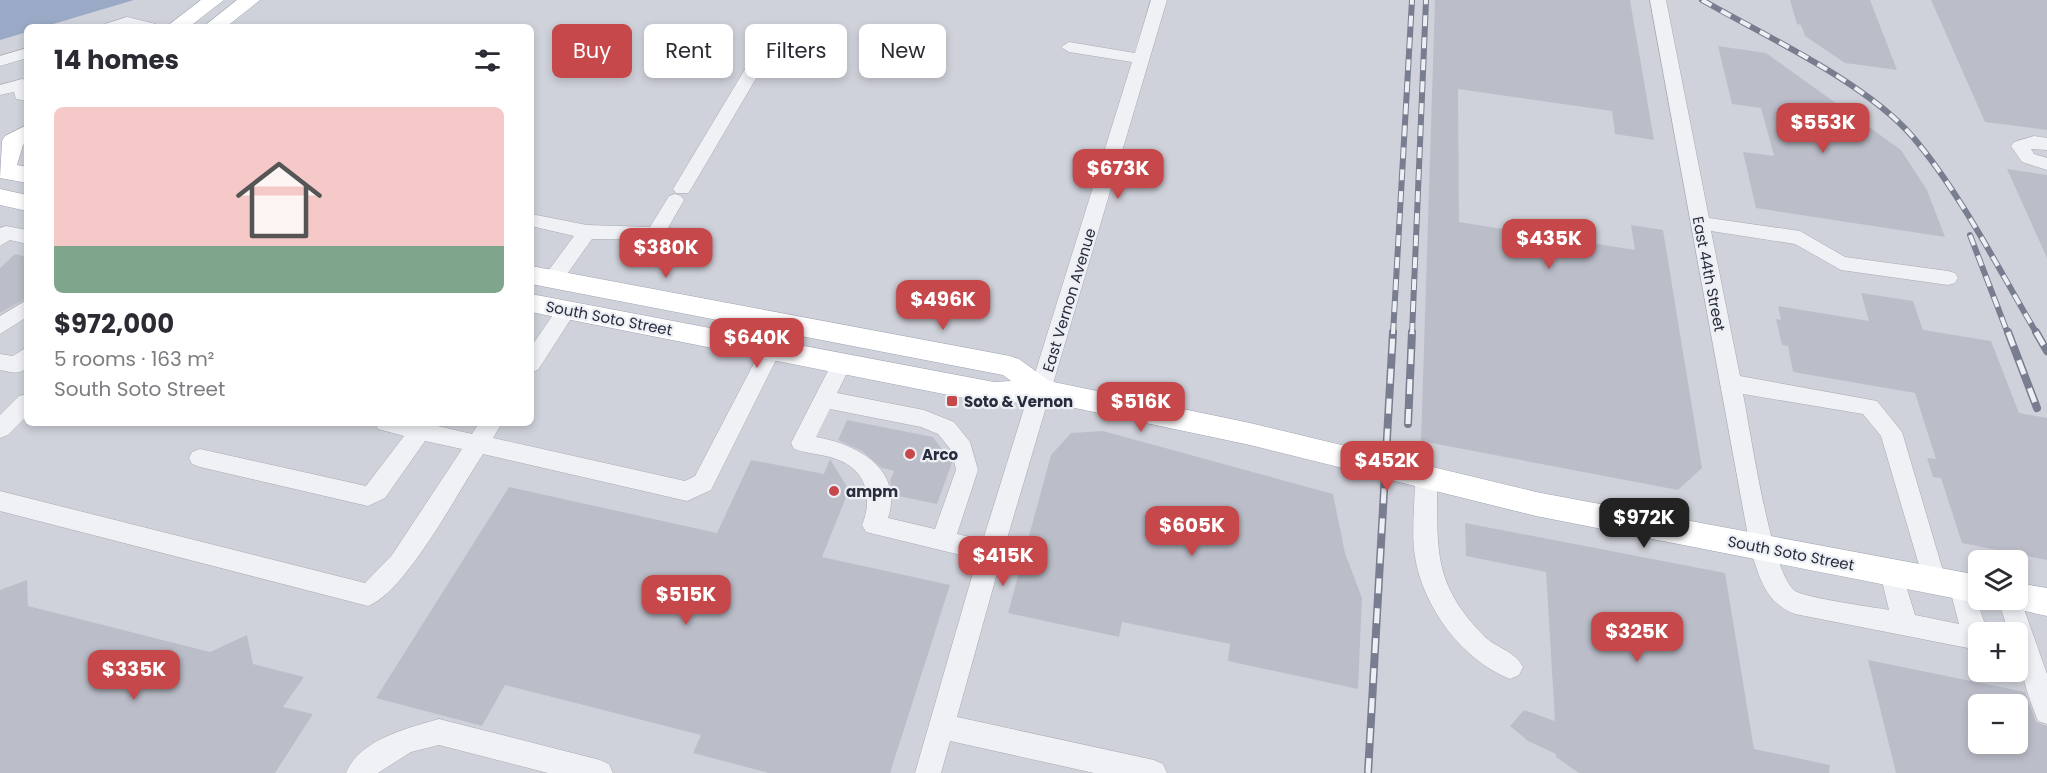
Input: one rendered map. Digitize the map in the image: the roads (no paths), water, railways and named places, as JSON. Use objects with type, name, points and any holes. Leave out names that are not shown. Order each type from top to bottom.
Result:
[{"type":"main road","points":[[180,24],[213,0]]},
{"type":"main road","points":[[217,24],[250,0]]},
{"type":"main road","points":[[24,134],[13,141],[9,163],[24,173]]},
{"type":"main road","points":[[0,197],[24,202]]},
{"type":"main road","name":"South Soto Street","points":[[542,277],[1010,366],[1042,390]]},
{"type":"main road","points":[[566,311],[585,285]]},
{"type":"main road","name":"South Soto Street","points":[[534,304],[994,393],[1042,390],[1239,432],[1536,504],[1958,585]]},
{"type":"main road","points":[[2028,599],[2047,602]]},
{"type":"street","name":"East Vernon Avenue","points":[[928,773],[991,552],[1159,0]]},
{"type":"street","name":"East 44th Street","points":[[1658,0],[1761,547],[1776,590],[1783,599],[1905,625]]},
{"type":"street","points":[[121,24],[127,22],[136,24]]},
{"type":"street","points":[[1069,47],[1141,59]]},
{"type":"street","points":[[0,61],[24,54]]},
{"type":"street","points":[[655,234],[748,78]]},
{"type":"street","points":[[0,90],[24,87]]},
{"type":"street","points":[[2047,144],[2034,142],[2020,146],[2028,158],[2047,164]]},
{"type":"street","points":[[534,221],[587,232],[691,235]]},
{"type":"street","points":[[1700,223],[1800,238],[1841,263],[1948,278]]},
{"type":"street","points":[[542,277],[587,232]]},
{"type":"street","points":[[0,239],[6,233],[24,236]]},
{"type":"street","points":[[0,326],[24,309]]},
{"type":"street","points":[[534,359],[566,311]]},
{"type":"street","points":[[401,426],[687,491],[703,483],[771,350]]},
{"type":"street","points":[[842,363],[802,443],[851,454],[861,460],[880,489],[882,503],[874,525],[991,552]]},
{"type":"street","points":[[1730,383],[1869,407],[1891,432],[1958,585],[1971,622]]},
{"type":"street","points":[[824,399],[924,419],[946,428],[962,448],[967,470],[943,541]]},
{"type":"street","points":[[0,429],[24,405]]},
{"type":"street","points":[[0,501],[368,595],[382,584],[400,562],[489,426]]},
{"type":"street","points":[[200,458],[368,496],[377,491],[420,430]]},
{"type":"street","points":[[1426,478],[1426,555],[1435,591],[1476,645],[1510,667]]},
{"type":"street","points":[[1892,573],[1905,625],[1968,637]]},
{"type":"street","points":[[2028,663],[2047,712]]},
{"type":"street","points":[[941,726],[1154,773]]},
{"type":"street","points":[[359,773],[363,767],[405,741],[439,732],[600,773]]},
{"type":"water","points":[[0,0],[134,0],[53,24],[24,24],[24,33],[0,40]]},
{"type":"railway","points":[[1393,334],[1412,0]]},
{"type":"railway","points":[[1412,334],[1426,0]]},
{"type":"railway","points":[[1702,0],[1813,61],[1868,97],[1892,116],[1930,158],[1963,206],[2037,334]]},
{"type":"railway","points":[[1970,235],[2008,334]]},
{"type":"railway","points":[[1368,773],[1393,332]]},
{"type":"railway","points":[[1408,424],[1412,332]]},
{"type":"railway","points":[[2008,332],[2037,408]]},
{"type":"railway","points":[[2036,332],[2047,351]]},
{"type":"place","name":"Soto & Vernon","points":[[952,401]]},
{"type":"place","name":"Arco","points":[[910,454]]},
{"type":"place","name":"ampm","points":[[834,491]]}]
